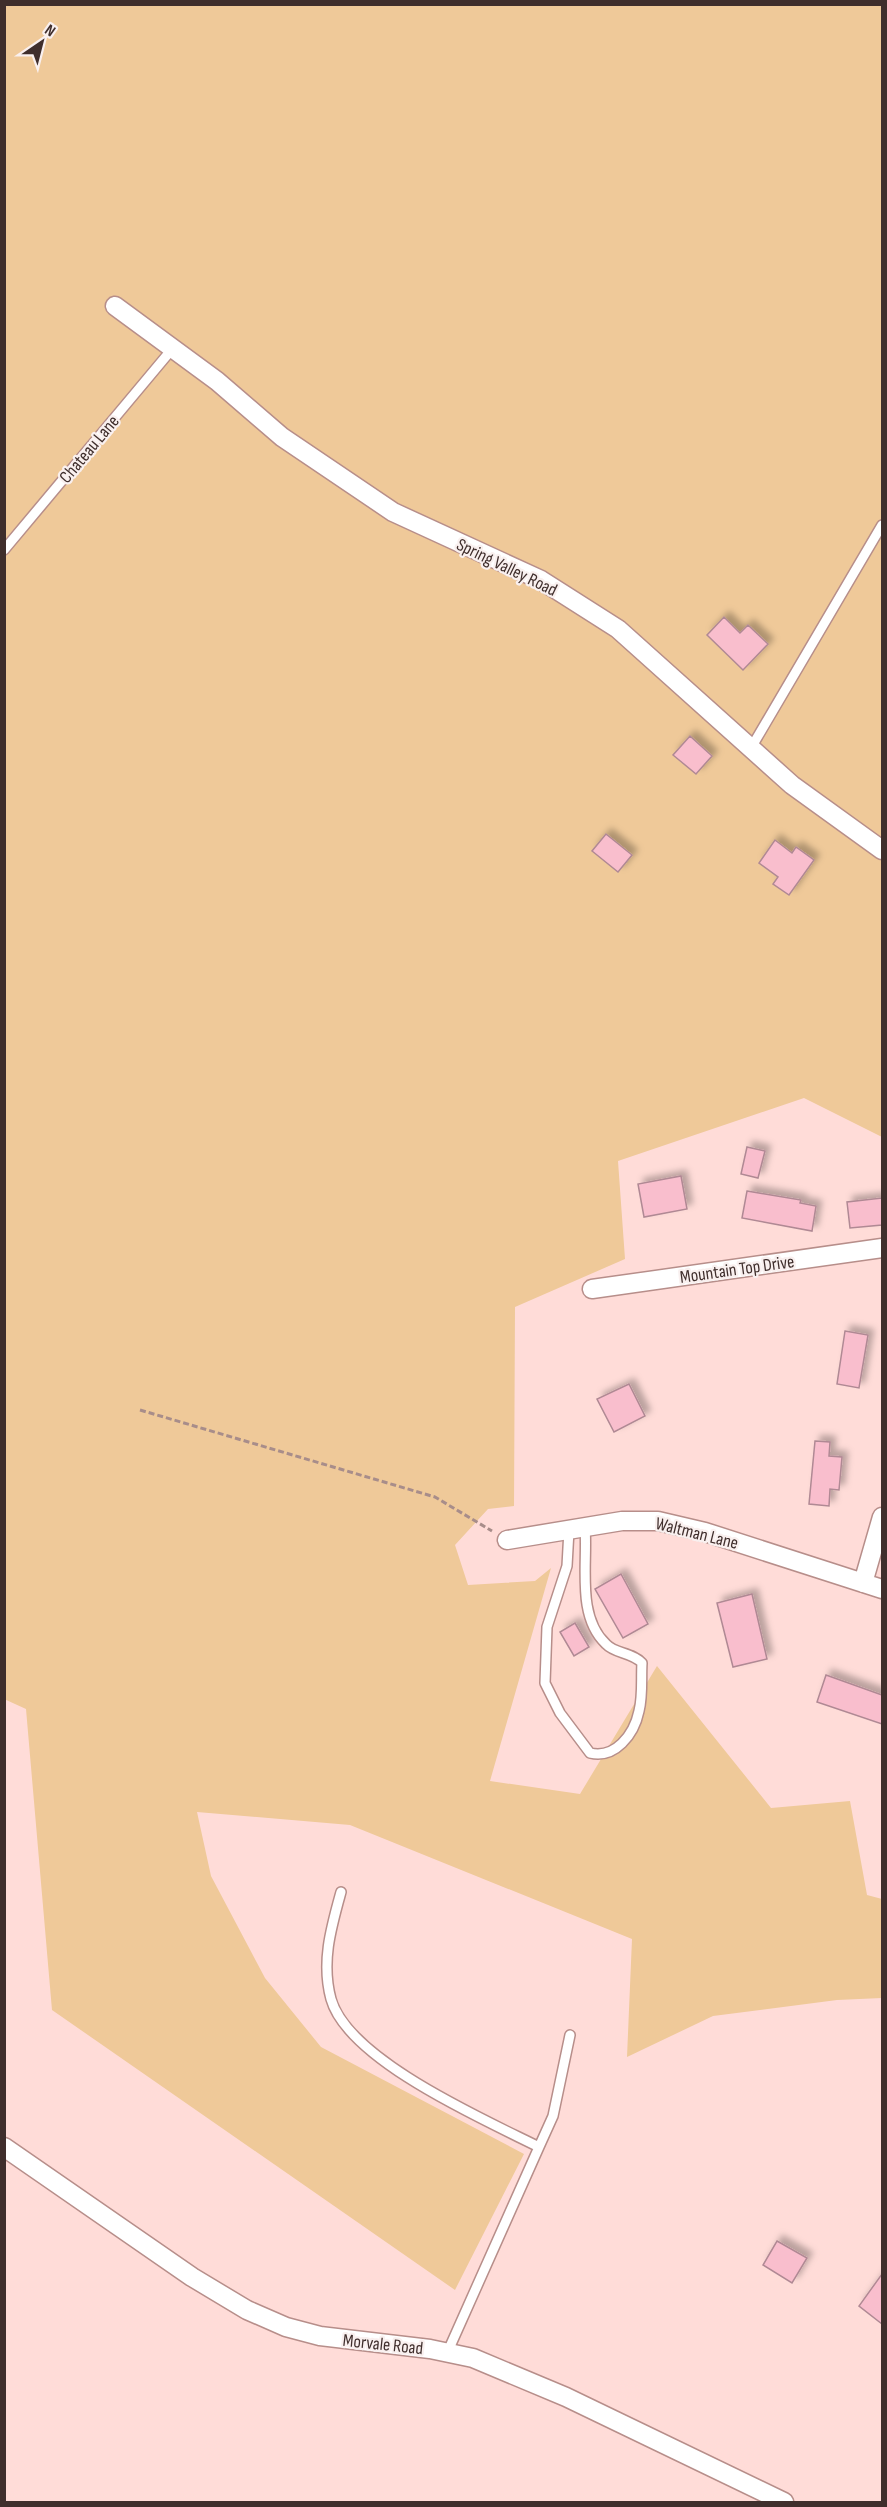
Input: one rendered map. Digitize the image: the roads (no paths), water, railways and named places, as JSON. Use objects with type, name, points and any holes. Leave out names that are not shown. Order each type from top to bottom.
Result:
[{"type":"street","name":"Spring Valley Road","points":[[115,306],[217,381],[282,437],[393,512],[541,580],[611,623],[812,801],[882,850]]},
{"type":"street","name":"Mountain Top Drive","points":[[592,1290],[882,1248]]},
{"type":"street","points":[[863,1583],[882,1517]]},
{"type":"street","name":"Waltman Lane","points":[[507,1540],[634,1520],[670,1523],[705,1532],[882,1589]]},
{"type":"street","name":"Morvale Road","points":[[4,2147],[192,2277],[247,2310],[286,2327],[320,2337],[448,2351],[486,2362],[566,2397],[784,2502]]},
{"type":"lane","name":"Chateau Lane","points":[[4,550],[173,348]]},
{"type":"lane","points":[[752,748],[882,525]]},
{"type":"lane","points":[[577,1529],[587,1556],[585,1586],[591,1619],[598,1635],[608,1647],[636,1656],[642,1663],[639,1711],[618,1749],[608,1754],[590,1753],[581,1744],[560,1713],[545,1683],[547,1627],[577,1529]]},
{"type":"lane","points":[[341,1892],[330,1933],[326,1965],[332,2001],[352,2034],[393,2069],[442,2098],[539,2147]]},
{"type":"lane","points":[[448,2351],[553,2116],[570,2035]]}]
